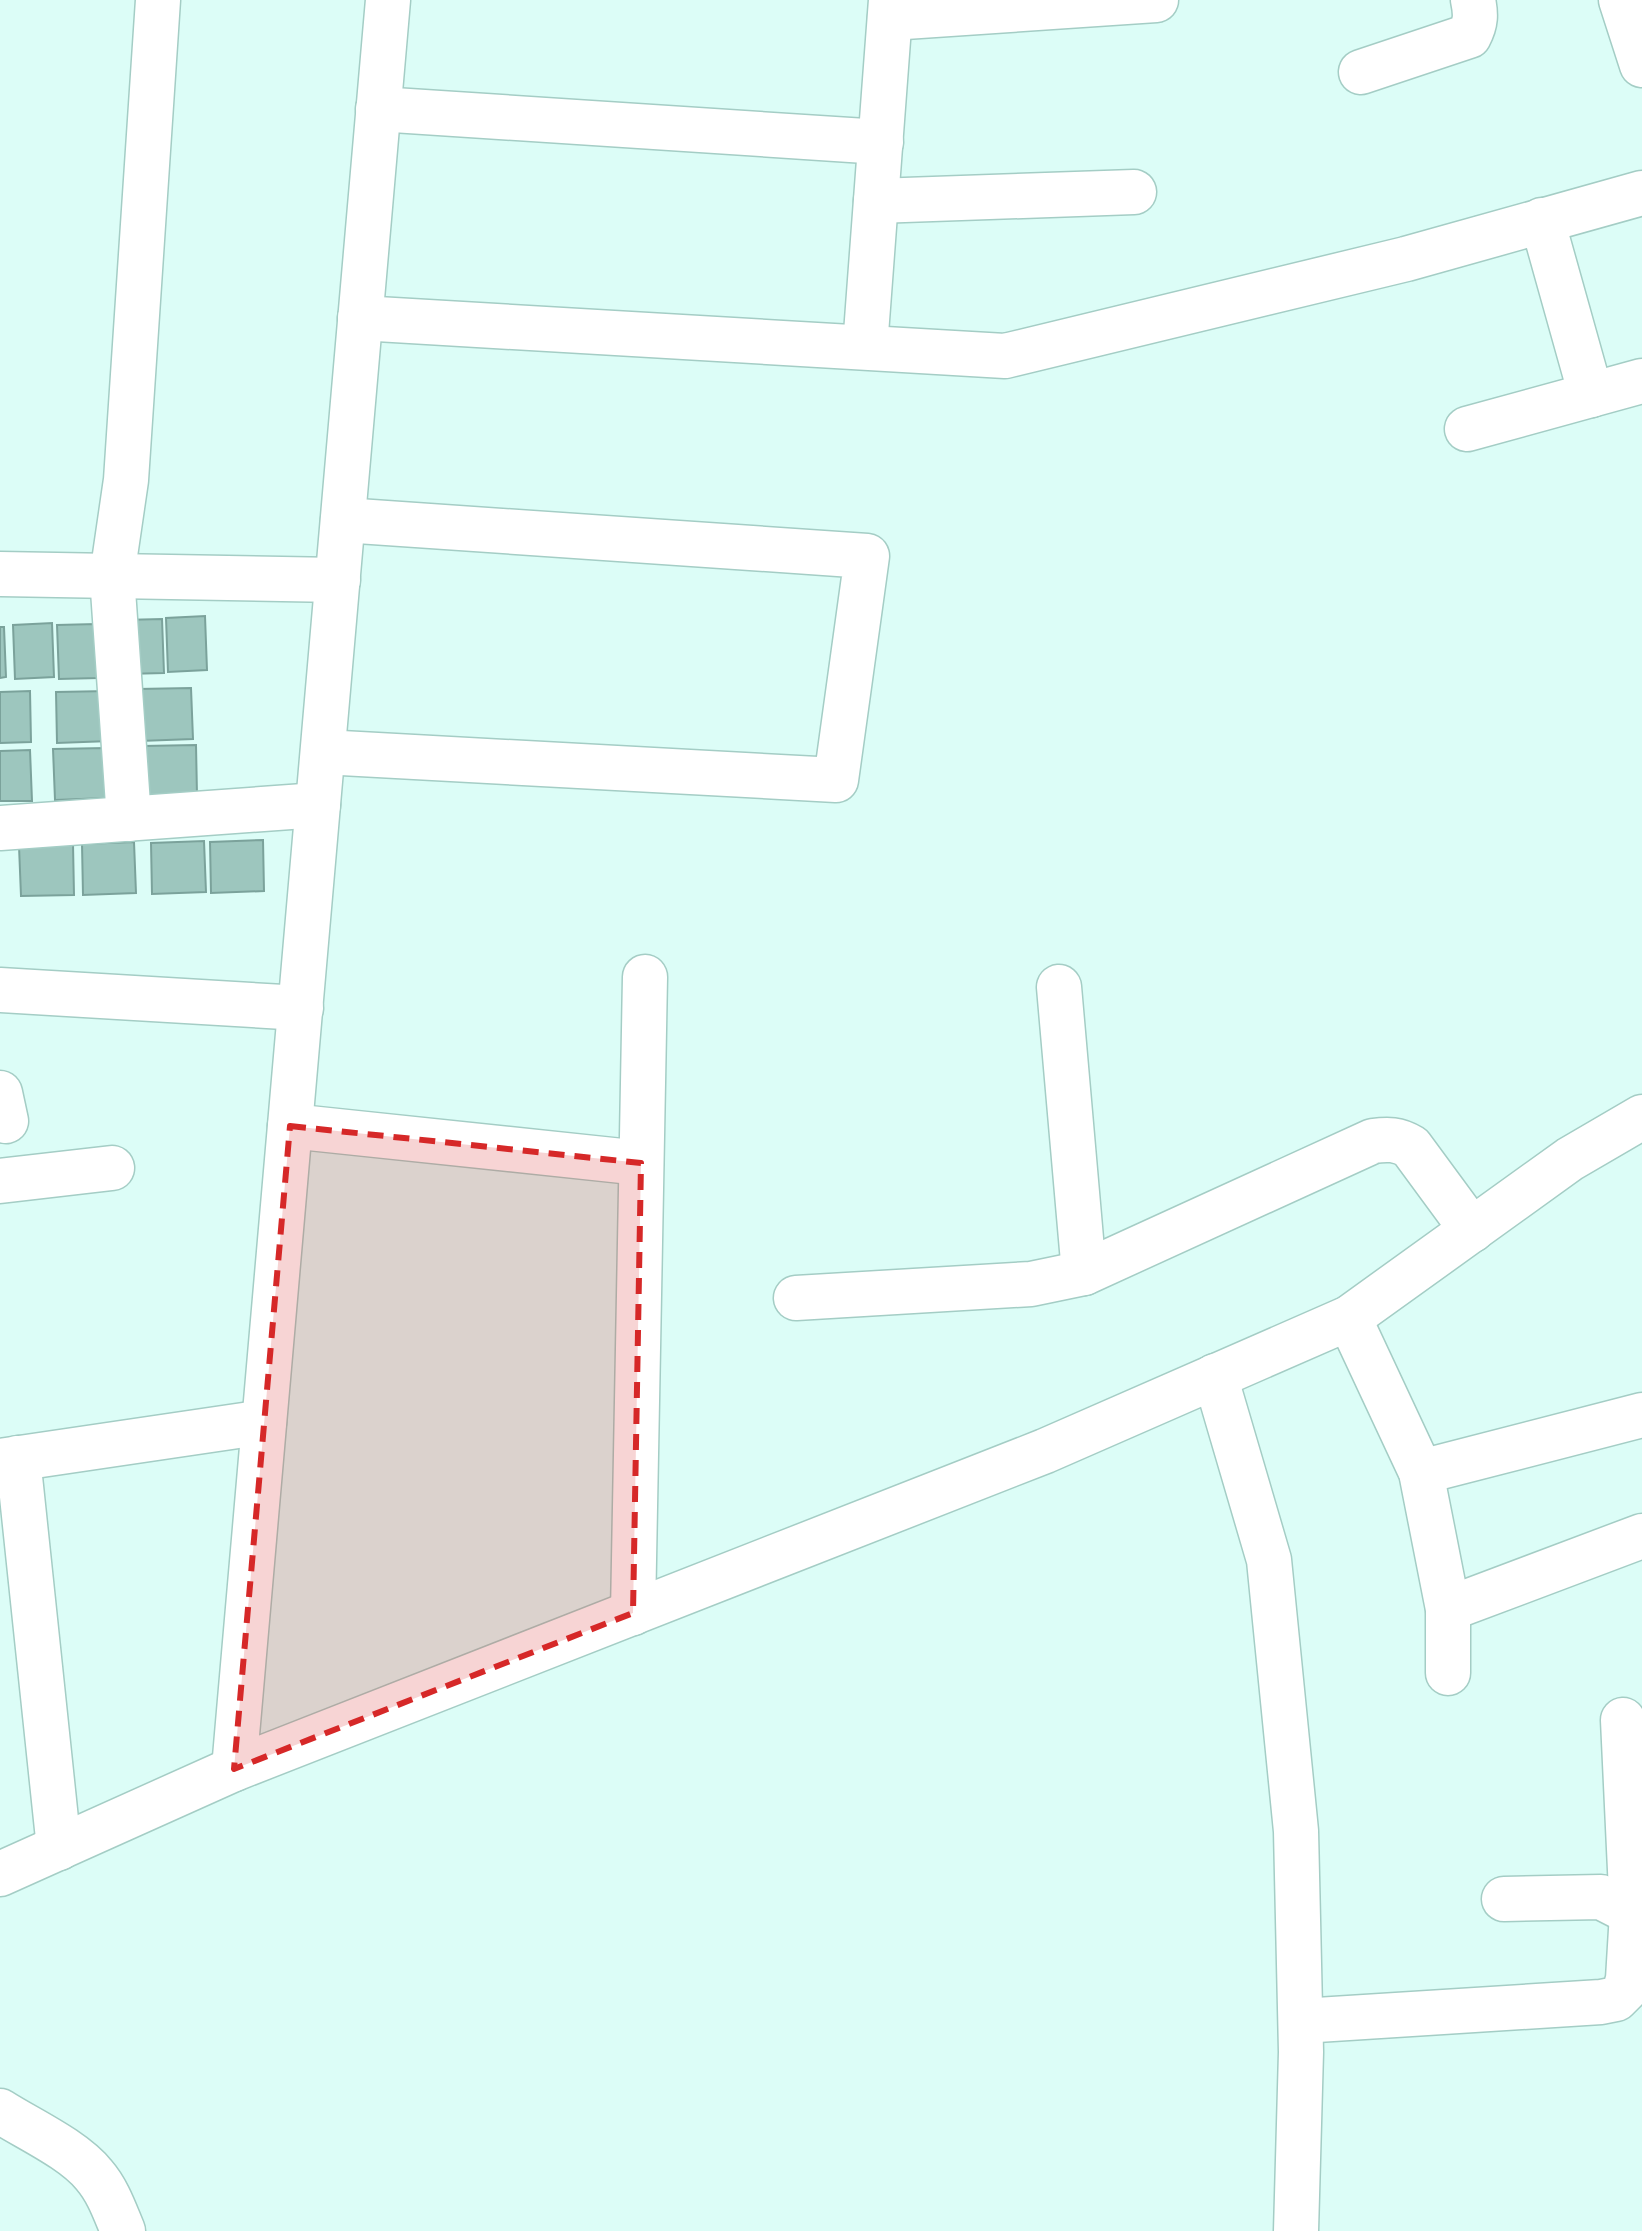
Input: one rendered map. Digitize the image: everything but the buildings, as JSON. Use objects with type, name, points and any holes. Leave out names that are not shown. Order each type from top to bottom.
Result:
[{"type":"street","points":[[129,819],[112,576],[126,480],[158,0]]},
{"type":"street","points":[[234,1769],[388,0]]},
{"type":"street","points":[[865,347],[890,9],[1156,0]]},
{"type":"street","points":[[1361,72],[1469,36],[1475,25],[1473,0]]},
{"type":"street","points":[[1621,0],[1642,65]]},
{"type":"street","points":[[378,109],[881,142]]},
{"type":"street","points":[[876,201],[1134,192]]},
{"type":"street","points":[[360,318],[1005,356],[1406,259],[1642,193]]},
{"type":"street","points":[[1542,220],[1591,395]]},
{"type":"street","points":[[1467,429],[1642,381]]},
{"type":"street","points":[[323,752],[836,780],[867,556],[343,520]]},
{"type":"street","points":[[0,574],[338,580]]},
{"type":"street","points":[[0,828],[318,805]]},
{"type":"street","points":[[633,1613],[645,977]]},
{"type":"street","points":[[1059,987],[1084,1273]]},
{"type":"street","points":[[0,990],[301,1008]]},
{"type":"street","points":[[0,1874],[234,1769],[1045,1451],[1349,1318],[1570,1159],[1642,1117]]},
{"type":"street","points":[[290,1126],[641,1163]]},
{"type":"street","points":[[796,1298],[1031,1284],[1084,1273],[1373,1141],[1387,1139],[1401,1141],[1411,1147],[1472,1230]]},
{"type":"street","points":[[0,1181],[112,1168]]},
{"type":"street","points":[[1349,1318],[1421,1472],[1448,1609],[1448,1673]]},
{"type":"street","points":[[1215,1376],[1269,1560],[1296,1831],[1301,2021],[1296,2231]]},
{"type":"street","points":[[1421,1472],[1642,1415]]},
{"type":"street","points":[[59,1848],[9,1460],[264,1422]]},
{"type":"street","points":[[1448,1609],[1642,1536]]},
{"type":"street","points":[[1301,2021],[1616,1999],[1625,1990],[1628,1979],[1637,1916],[1623,1720]]},
{"type":"street","points":[[1504,1899],[1601,1897],[1637,1916]]},
{"type":"street","points":[[0,2111],[94,2173],[107,2193],[123,2231]]},
{"type":"highlighted area","points":[[290,1126],[641,1163],[633,1613],[234,1769]]}]
